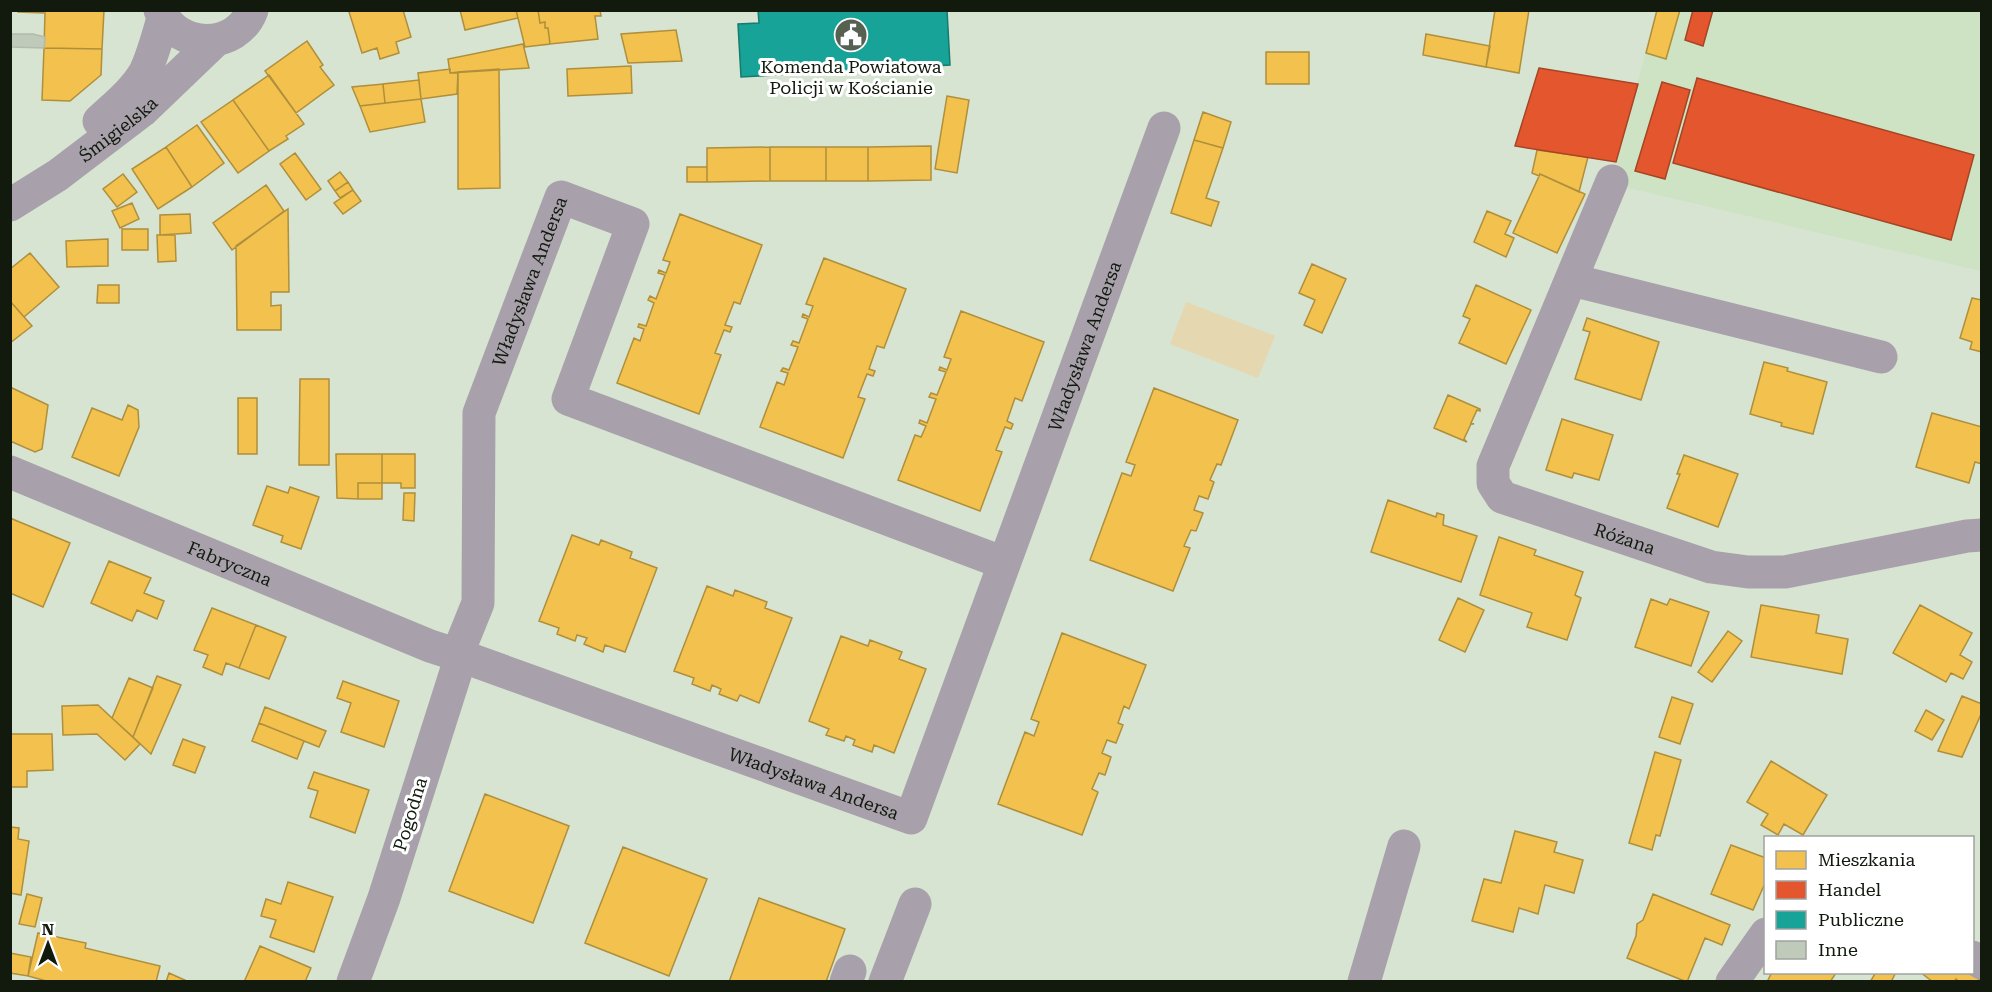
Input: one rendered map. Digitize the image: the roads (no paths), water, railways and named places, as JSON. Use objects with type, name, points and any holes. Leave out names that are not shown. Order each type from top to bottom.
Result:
[{"type":"street","name":"Śmigielska","points":[[10,204],[58,175],[142,111],[215,41],[230,36],[242,27],[254,12]]},
{"type":"street","name":"Śmigielska","points":[[10,204],[128,94],[144,74],[154,49],[161,14]]},
{"type":"street","points":[[161,14],[172,29],[185,37],[200,41],[215,41]]},
{"type":"street","name":"Władysława Andersa","points":[[1004,563],[568,399],[633,224],[561,197],[479,413],[478,603],[456,655],[911,818],[1164,128]]},
{"type":"street","name":"Różana","points":[[1612,181],[1493,466],[1492,483],[1502,497],[1711,567],[1748,572],[1785,572],[1982,535]]},
{"type":"street","points":[[1572,280],[1881,357]]},
{"type":"street","name":"Fabryczna","points":[[10,472],[456,655]]},
{"type":"street","name":"Pogodna","points":[[353,981],[384,898],[456,655]]},
{"type":"street","points":[[1364,981],[1404,846]]},
{"type":"street","points":[[885,981],[915,904]]},
{"type":"street","points":[[1732,981],[1764,937]]},
{"type":"place","name":"Komenda Powiatowa Policji w Kościanie","points":[[851,35]]}]
